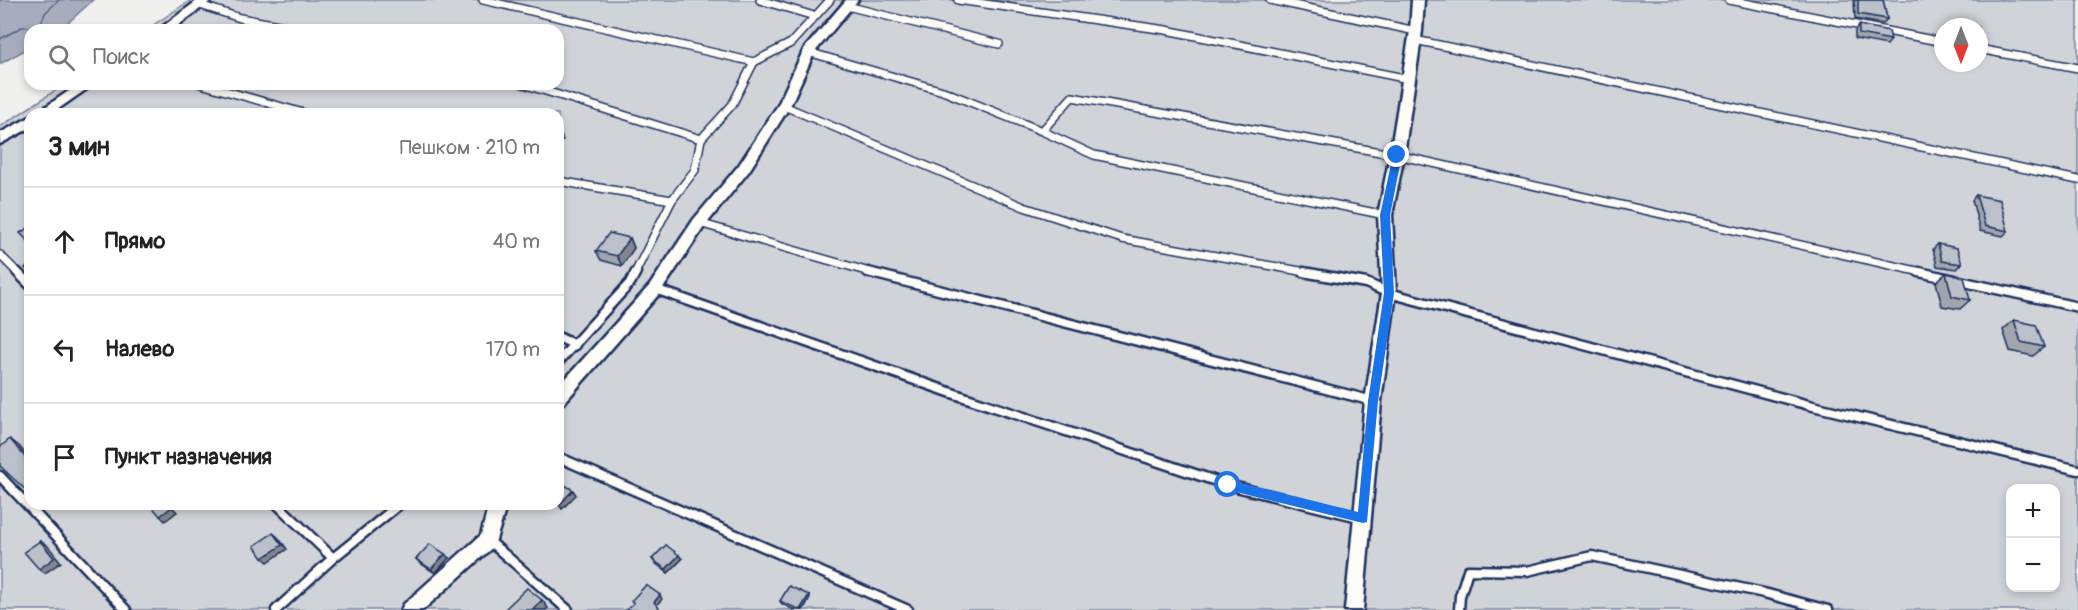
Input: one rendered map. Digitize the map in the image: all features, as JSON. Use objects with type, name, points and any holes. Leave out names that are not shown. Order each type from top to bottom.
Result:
[{"type":"street","points":[[1354,610],[1373,401],[1389,293],[1385,215],[1416,36],[1418,0]]},
{"type":"street","points":[[172,24],[203,2]]},
{"type":"street","points":[[564,391],[655,289],[699,223],[744,168],[784,106],[808,52],[850,3]]},
{"type":"street","points":[[51,108],[78,90]]},
{"type":"street","points":[[0,139],[24,127]]},
{"type":"street","points":[[410,610],[488,540],[496,510]]},
{"type":"lane","points":[[483,0],[754,63]]},
{"type":"lane","points":[[760,0],[814,16]]},
{"type":"lane","points":[[564,356],[630,283],[672,200],[695,170],[701,139],[732,105],[754,63],[791,43],[830,0]]},
{"type":"lane","points":[[958,0],[1166,30],[1409,79]]},
{"type":"lane","points":[[1270,0],[1416,36],[2078,180]]},
{"type":"lane","points":[[1729,0],[1934,40]]},
{"type":"lane","points":[[203,2],[240,18],[274,24]]},
{"type":"lane","points":[[850,3],[999,44]]},
{"type":"lane","points":[[1988,51],[2078,68]]},
{"type":"lane","points":[[808,52],[943,91],[1042,131],[1094,155],[1385,215]]},
{"type":"lane","points":[[222,90],[286,108]]},
{"type":"lane","points":[[542,90],[701,139]]},
{"type":"lane","points":[[1042,131],[1072,97],[1397,155],[2078,307]]},
{"type":"lane","points":[[784,106],[1024,207],[1122,238],[1366,283],[1389,293],[1809,405],[2078,470]]},
{"type":"lane","points":[[564,182],[672,200]]},
{"type":"lane","points":[[699,223],[890,278],[1373,401]]},
{"type":"lane","points":[[0,255],[24,279]]},
{"type":"lane","points":[[655,289],[952,393],[1228,485],[1363,518]]},
{"type":"lane","points":[[564,340],[575,345]]},
{"type":"lane","points":[[564,461],[908,610]]},
{"type":"lane","points":[[0,476],[24,502]]},
{"type":"lane","points":[[32,510],[126,610]]},
{"type":"lane","points":[[283,510],[333,558]]},
{"type":"lane","points":[[276,610],[333,558],[393,510]]},
{"type":"lane","points":[[488,540],[568,610]]},
{"type":"lane","points":[[1459,610],[1460,596],[1468,570],[1527,571],[1592,556],[1764,593],[1828,610]]},
{"type":"shaded area","points":[[191,0],[2078,0],[2078,610],[0,610],[0,127],[24,111],[24,510],[564,510],[564,108],[29,108],[56,90],[564,90],[564,24],[155,24]]},
{"type":"water","points":[[0,0],[93,0],[67,24],[24,24],[24,50],[0,64]]},
{"type":"building","points":[[1858,0],[1883,0],[1887,19],[1858,14]]},
{"type":"building","points":[[1859,25],[1889,31],[1891,40],[1859,34]]},
{"type":"building","points":[[1976,195],[2000,200],[2008,231],[1985,226]]},
{"type":"building","points":[[609,233],[630,238],[617,256],[596,251]]},
{"type":"building","points":[[1938,244],[1957,248],[1962,264],[1942,261]]},
{"type":"building","points":[[1946,273],[1964,277],[1970,300],[1952,296]]},
{"type":"building","points":[[2014,320],[2036,325],[2044,347],[2021,342]]},
{"type":"building","points":[[10,439],[24,456],[24,488],[0,466],[0,447]]},
{"type":"building","points":[[564,485],[573,490],[564,500]]},
{"type":"building","points":[[155,510],[168,510],[160,516]]},
{"type":"building","points":[[273,533],[282,545],[263,558],[254,546]]},
{"type":"building","points":[[40,541],[54,558],[39,569],[24,552]]},
{"type":"building","points":[[430,544],[445,554],[431,569],[416,559]]},
{"type":"building","points":[[666,545],[679,555],[666,569],[652,559]]},
{"type":"building","points":[[646,585],[660,595],[654,602],[661,610],[626,610],[634,603],[631,601]]},
{"type":"building","points":[[789,586],[809,595],[800,610],[780,601]]},
{"type":"building","points":[[527,588],[542,600],[532,610],[504,610]]},
{"type":"route","points":[[1228,485],[1363,518],[1373,401],[1389,293],[1385,215],[1397,155]]}]
